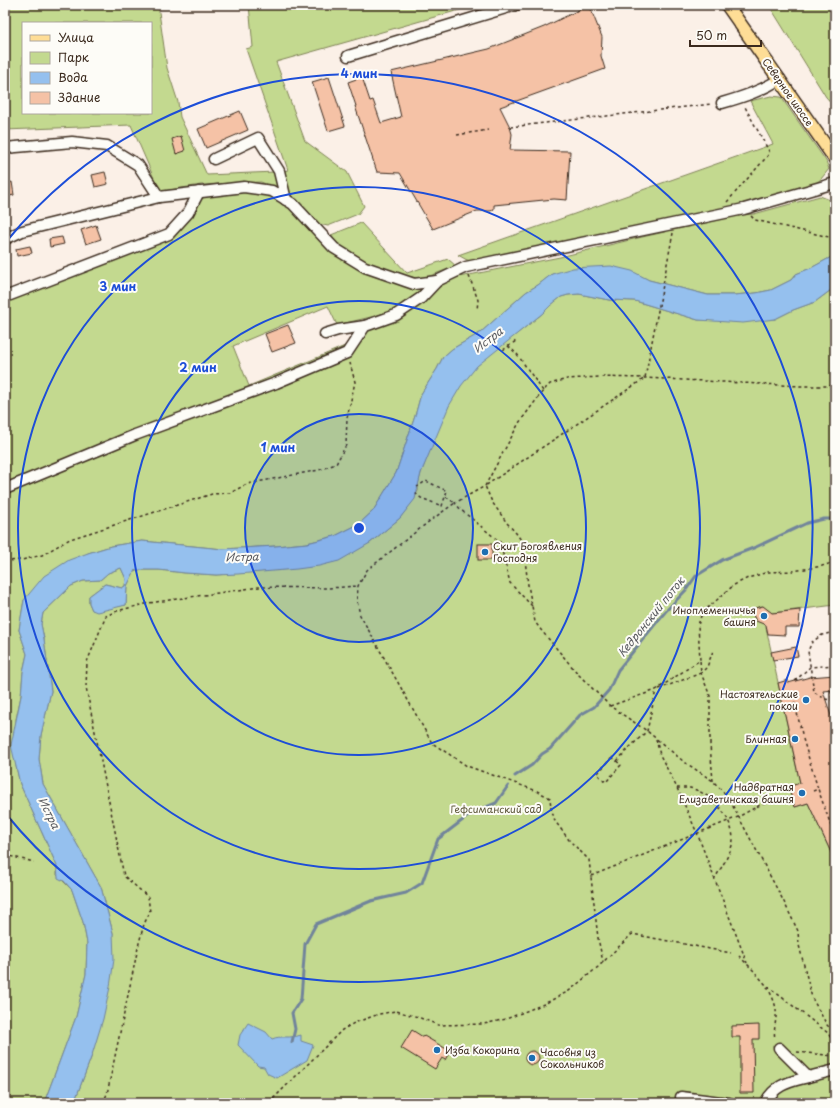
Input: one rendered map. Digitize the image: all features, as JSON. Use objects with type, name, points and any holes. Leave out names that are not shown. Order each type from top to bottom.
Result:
[{"type":"main road","name":"Северное шоссе","points":[[727,5],[835,159]]},
{"type":"street","points":[[348,56],[516,5]]},
{"type":"street","points":[[722,103],[749,96],[780,80]]},
{"type":"street","points":[[214,160],[258,138],[279,171],[286,200]]},
{"type":"street","points":[[5,148],[72,142],[107,146],[138,165],[159,197]]},
{"type":"street","points":[[325,334],[338,330],[365,326],[396,315],[421,298],[437,282],[466,267],[715,216],[835,183]]},
{"type":"street","points":[[5,239],[22,231],[159,197],[244,187],[272,191],[293,204],[334,248],[364,267],[414,284],[437,282]]},
{"type":"street","points":[[5,298],[169,234],[188,213],[199,192]]},
{"type":"street","points":[[5,489],[135,435],[276,383],[348,353],[365,326]]},
{"type":"street","points":[[779,1048],[808,1077]]},
{"type":"street","points":[[765,1103],[769,1096],[782,1084],[835,1070]]},
{"type":"street","points":[[681,1097],[729,1103]]},
{"type":"path","points":[[715,216],[770,153],[740,98]]},
{"type":"path","points":[[510,127],[722,103]]},
{"type":"path","points":[[457,135],[488,130]]},
{"type":"path","points":[[744,209],[755,220],[829,237],[835,236]]},
{"type":"path","points":[[603,962],[598,938],[589,860],[569,840],[556,821],[551,808],[550,798],[537,791],[467,766],[432,743],[360,615],[357,602],[358,586],[367,570],[431,520],[455,503],[485,486],[645,378],[675,224]]},
{"type":"path","points":[[466,267],[478,300],[477,310]]},
{"type":"path","points":[[503,350],[516,341]]},
{"type":"path","points":[[508,346],[517,354],[543,391]]},
{"type":"path","points":[[5,561],[22,560],[42,554],[70,539],[212,494],[230,493],[247,484],[319,470],[336,464],[346,445],[347,418],[355,382],[348,353]]},
{"type":"path","points":[[485,486],[519,423],[543,391],[550,384],[567,379],[599,377],[645,378],[800,386],[835,386]]},
{"type":"path","points":[[415,493],[421,498],[442,506],[446,497],[447,491],[426,480],[417,488]]},
{"type":"path","points":[[485,486],[492,502],[506,523],[523,543],[535,622],[541,630],[566,660],[610,706],[647,732],[683,761],[713,781],[728,797],[798,931],[799,945],[812,998],[827,1025],[835,1033]]},
{"type":"path","points":[[446,497],[500,542],[510,584],[532,606]]},
{"type":"path","points":[[713,781],[710,745],[710,696],[701,673],[700,660],[698,625],[702,613],[734,585],[748,578],[768,572],[793,571],[835,562]]},
{"type":"path","points":[[103,1103],[107,1094],[139,943],[144,924],[150,912],[148,897],[124,876],[86,687],[87,662],[106,616],[117,611],[149,603],[259,587],[330,588],[358,586]]},
{"type":"path","points":[[835,632],[822,635],[812,642],[808,651],[814,692],[825,699],[835,699]]},
{"type":"path","points":[[610,706],[701,673],[707,667],[713,651]]},
{"type":"path","points":[[617,761],[647,732],[656,690],[700,660]]},
{"type":"path","points":[[795,681],[810,667],[835,665]]},
{"type":"path","points":[[835,692],[831,691],[832,700],[835,703]]},
{"type":"path","points":[[793,696],[802,734]]},
{"type":"path","points":[[656,739],[660,756],[698,833],[747,963]]},
{"type":"path","points":[[803,739],[818,789],[835,837]]},
{"type":"path","points":[[612,757],[617,761],[621,765],[606,782],[597,774],[612,757]]},
{"type":"path","points":[[677,788],[689,788],[701,793],[715,802],[728,821],[733,840],[726,861],[714,878]]},
{"type":"path","points":[[813,791],[818,789]]},
{"type":"path","points":[[591,876],[738,817],[760,805],[791,797]]},
{"type":"path","points":[[5,854],[34,862]]},
{"type":"path","points":[[269,1103],[342,1030],[354,1023],[379,1014],[396,1011],[438,1025],[484,1024],[506,1019],[544,1004],[569,990],[603,962],[632,934],[731,954]]},
{"type":"path","points":[[739,956],[766,985],[828,1033],[835,1045]]},
{"type":"path","points":[[766,985],[774,1000],[776,1011],[774,1034],[775,1041],[779,1048],[788,1052],[835,1056]]},
{"type":"green space","points":[[5,5],[158,5],[167,68],[178,102],[180,117],[207,175],[275,172],[281,191],[261,182],[201,185],[163,191],[159,190],[131,125],[5,130]]},
{"type":"green space","points":[[249,5],[477,5],[276,62],[305,141],[347,172],[364,206],[358,214],[328,226],[318,224],[293,198],[287,189],[283,171],[288,170],[246,49],[253,47]]},
{"type":"green space","points":[[769,5],[835,5],[835,107],[826,97]]},
{"type":"green space","points":[[771,96],[781,97],[826,161],[829,169],[815,184],[743,205],[478,263],[467,260],[458,255],[773,144],[750,101]]},
{"type":"green space","points":[[243,190],[267,192],[290,207],[363,271],[395,283],[415,288],[430,286],[396,311],[337,325],[328,306],[233,346],[249,386],[345,346],[311,365],[5,485],[5,302],[170,238],[200,196]]},
{"type":"green space","points":[[820,196],[835,202],[835,255],[796,274],[791,280],[771,290],[734,295],[708,295],[649,280],[632,272],[552,274],[526,292],[480,333],[452,349],[443,357],[421,394],[396,473],[373,511],[359,524],[335,536],[307,543],[276,546],[223,549],[142,541],[111,546],[88,553],[24,600],[19,630],[27,654],[16,719],[16,766],[20,784],[57,866],[57,875],[72,890],[83,922],[87,943],[86,974],[76,1017],[44,1103],[5,1103],[5,495],[131,441],[279,388],[350,357],[370,327],[454,278],[560,257],[741,215],[754,214]]},
{"type":"green space","points":[[361,223],[407,273],[448,259],[456,266],[422,279],[392,273],[367,263],[337,244],[331,235]]},
{"type":"green space","name":"Гефсиманский сад","points":[[835,287],[835,605],[772,613],[762,606],[755,608],[753,615],[756,621],[765,623],[800,783],[788,787],[795,807],[808,803],[835,861],[835,1103],[74,1103],[92,1055],[113,933],[101,887],[43,784],[39,759],[41,735],[51,691],[41,624],[43,613],[71,586],[83,581],[100,580],[108,573],[121,568],[126,579],[125,586],[122,588],[105,584],[89,596],[89,603],[92,610],[126,605],[127,586],[135,570],[159,570],[216,575],[267,571],[370,543],[400,518],[418,491],[421,473],[444,416],[451,401],[468,376],[485,358],[535,320],[561,297],[579,294],[609,300],[635,301],[698,320],[775,319],[793,310],[815,302]]},
{"type":"water","name":"Истра","points":[[835,255],[835,287],[815,302],[793,310],[775,319],[743,323],[698,320],[635,301],[609,300],[579,294],[561,297],[477,366],[461,386],[449,406],[421,473],[415,499],[400,518],[370,543],[339,561],[297,569],[216,575],[159,570],[135,570],[127,586],[126,605],[97,612],[92,610],[89,603],[89,596],[105,584],[122,588],[125,586],[126,579],[121,568],[108,573],[100,580],[83,581],[71,586],[43,613],[41,624],[51,691],[41,735],[39,759],[43,784],[101,887],[113,933],[114,959],[103,1019],[92,1055],[74,1103],[44,1103],[76,1017],[86,974],[87,943],[83,922],[72,890],[64,881],[58,878],[57,866],[20,784],[11,745],[21,696],[23,672],[27,654],[19,630],[24,600],[44,576],[69,560],[111,546],[142,541],[223,549],[276,546],[307,543],[335,536],[359,524],[373,511],[396,473],[421,394],[443,357],[452,349],[480,333],[526,292],[552,274],[573,268],[611,266],[632,271],[649,280],[708,295],[734,295],[771,290],[791,280],[796,274]]},
{"type":"water","points":[[248,1023],[266,1032],[272,1039],[301,1035],[301,1041],[313,1045],[307,1060],[277,1078],[268,1074],[264,1067],[258,1066],[238,1045],[240,1035]]},
{"type":"building","points":[[589,5],[602,37],[601,56],[605,69],[500,107],[512,134],[510,150],[570,151],[567,200],[554,199],[494,205],[494,209],[491,211],[477,211],[433,229],[400,173],[377,172],[348,82],[362,77],[370,101],[373,100],[381,123],[401,117],[391,72],[489,49],[544,27]]},
{"type":"building","points":[[329,77],[345,126],[328,131],[312,82]]},
{"type":"building","points":[[240,111],[248,130],[206,148],[198,129]]},
{"type":"building","points":[[181,136],[185,151],[176,154],[172,139]]},
{"type":"building","points":[[105,172],[108,184],[95,187],[92,175]]},
{"type":"building","points":[[12,182],[14,195],[5,197],[5,184]]},
{"type":"building","points":[[96,225],[101,239],[86,244],[81,230]]},
{"type":"building","points":[[62,237],[64,244],[50,247],[49,239]]},
{"type":"building","points":[[30,246],[32,253],[17,256],[16,249]]},
{"type":"building","points":[[288,325],[296,343],[272,352],[265,334]]},
{"type":"building","name":"Скит Богоявления Господня","points":[[478,544],[492,544],[492,560],[478,560]]},
{"type":"building","points":[[763,606],[772,613],[800,610],[799,627],[785,627],[785,635],[768,634],[766,625],[756,621],[753,615],[755,608]]},
{"type":"building","points":[[796,647],[798,656],[773,660],[771,652]]},
{"type":"building","points":[[835,675],[835,690],[823,691],[835,728],[835,861],[808,803],[795,807],[788,787],[800,783],[778,683],[788,680],[788,683],[810,677]]},
{"type":"building","points":[[759,1025],[759,1039],[753,1039],[754,1093],[740,1093],[740,1037],[732,1037],[732,1026]]},
{"type":"building","name":"Изба Кокорина","points":[[412,1030],[450,1051],[445,1060],[442,1058],[435,1069],[401,1048]]},
{"type":"building","name":"Часовня из Сокольников","points":[[532,1051],[537,1053],[539,1058],[537,1063],[532,1065],[527,1063],[525,1058],[527,1053]]},
{"type":"waterway","name":"Кедронский поток","points":[[515,776],[532,765],[542,754],[550,749],[580,715],[594,707],[609,690],[618,670],[665,612],[686,590],[696,576],[722,560],[756,547],[807,523],[824,519],[835,519]]},
{"type":"waterway","name":"Кедронский поток","points":[[292,1042],[295,1029],[292,1013],[301,999],[305,944],[316,924],[371,901],[406,893],[422,883],[438,839],[472,813],[496,803],[508,786]]},
{"type":"place","name":"Скит Богоявления Господня","points":[[485,552]]},
{"type":"place","name":"Иноплеменничья башня","points":[[764,616]]},
{"type":"place","name":"Настоятельские покои","points":[[806,700]]},
{"type":"place","name":"Блинная","points":[[795,739]]},
{"type":"place","name":"Надвратная Елизаветинская башня","points":[[802,793]]},
{"type":"place","name":"Изба Кокорина","points":[[437,1050]]},
{"type":"place","name":"Часовня из Сокольников","points":[[532,1058]]}]
